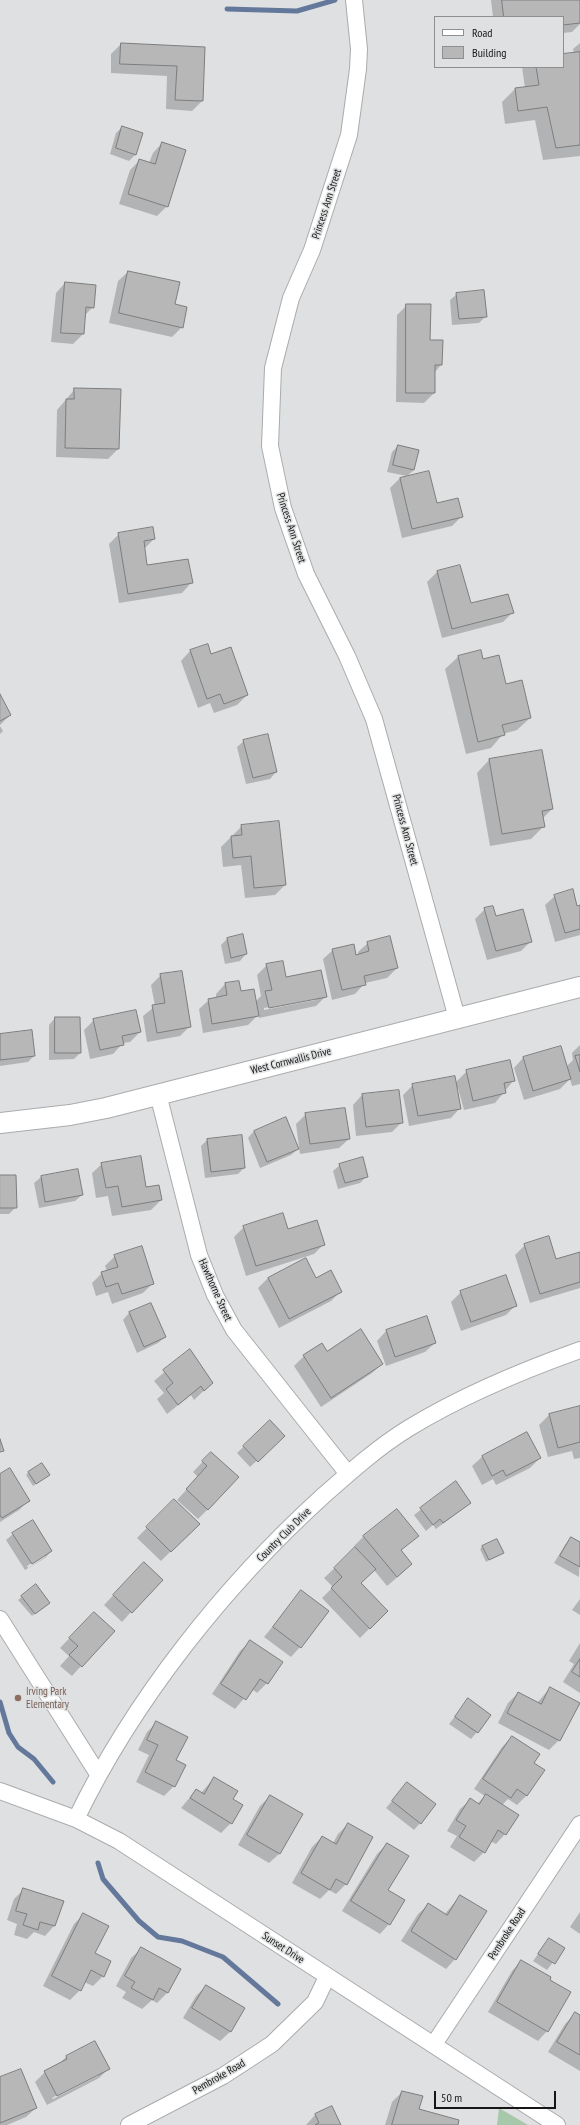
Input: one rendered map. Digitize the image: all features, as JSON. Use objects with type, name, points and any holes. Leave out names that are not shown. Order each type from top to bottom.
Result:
[{"type":"street","name":"Princess Ann Street","points":[[354,0],[359,49],[358,79],[349,134],[312,250],[291,298],[274,368],[270,446],[283,508],[306,574],[347,656],[374,719],[457,1018]]},
{"type":"street","name":"West Cornwallis Drive","points":[[0,1123],[70,1115],[106,1108],[580,987]]},
{"type":"street","name":"Hawthorne Street","points":[[158,1094],[200,1255],[215,1295],[234,1330],[348,1474]]},
{"type":"street","name":"Country Club Drive","points":[[76,1818],[98,1774],[141,1708],[227,1592],[292,1525],[348,1474],[408,1428],[497,1381],[580,1350]]},
{"type":"street","points":[[0,1619],[98,1774]]},
{"type":"street","name":"Sunset Drive","points":[[0,1791],[76,1818],[119,1841],[557,2125]]},
{"type":"street","name":"Pembroke Road","points":[[434,2044],[580,1824]]},
{"type":"street","name":"Pembroke Road","points":[[129,2125],[223,2076],[272,2044],[315,2002],[327,1977]]},
{"type":"green space","points":[[499,2108],[528,2125],[497,2125]]},
{"type":"building","points":[[502,0],[580,0],[580,23],[564,25],[564,16],[504,16]]},
{"type":"building","points":[[121,43],[205,47],[203,101],[175,100],[177,66],[120,64]]},
{"type":"building","points":[[580,52],[580,145],[556,148],[547,107],[518,111],[515,88],[539,85],[536,68],[564,68],[564,54]]},
{"type":"building","points":[[122,126],[143,133],[136,155],[116,148]]},
{"type":"building","points":[[162,142],[186,150],[168,207],[128,194],[139,159],[155,164]]},
{"type":"building","points":[[128,271],[180,282],[175,304],[187,307],[183,328],[119,313]]},
{"type":"building","points":[[65,282],[96,285],[94,308],[86,307],[84,334],[61,333]]},
{"type":"building","points":[[484,290],[487,317],[459,319],[456,293]]},
{"type":"building","points":[[406,304],[431,304],[430,340],[443,340],[442,365],[435,365],[435,393],[406,393]]},
{"type":"building","points":[[74,388],[121,389],[119,449],[65,448],[66,399],[74,399]]},
{"type":"building","points":[[398,445],[419,450],[414,470],[393,465]]},
{"type":"building","points":[[429,471],[437,503],[458,498],[463,517],[412,529],[400,478]]},
{"type":"building","points":[[153,527],[155,539],[144,541],[147,565],[188,559],[193,583],[128,594],[118,533]]},
{"type":"building","points":[[460,565],[471,603],[508,594],[514,613],[452,629],[437,571]]},
{"type":"building","points":[[208,644],[211,654],[231,647],[248,695],[224,704],[220,694],[207,699],[190,650]]},
{"type":"building","points":[[481,650],[483,659],[499,655],[506,684],[522,680],[531,718],[502,725],[505,735],[478,742],[458,656]]},
{"type":"building","points":[[0,694],[11,715],[0,721]]},
{"type":"building","points":[[268,734],[277,772],[253,778],[243,740]]},
{"type":"building","points":[[542,750],[553,809],[542,811],[545,827],[502,834],[489,759]]},
{"type":"building","points":[[279,821],[286,885],[254,888],[251,856],[233,858],[231,836],[242,835],[241,825]]},
{"type":"building","points":[[573,889],[577,906],[580,905],[580,929],[565,933],[554,895]]},
{"type":"building","points":[[493,906],[496,916],[523,909],[532,942],[496,951],[484,908]]},
{"type":"building","points":[[243,934],[247,954],[231,958],[227,938]]},
{"type":"building","points":[[390,936],[398,968],[364,976],[366,985],[342,990],[332,949],[354,944],[356,955],[369,951],[367,942]]},
{"type":"building","points":[[283,961],[286,977],[321,970],[327,997],[269,1008],[265,991],[272,990],[266,964]]},
{"type":"building","points":[[182,971],[191,1027],[157,1033],[152,1005],[165,1003],[160,974]]},
{"type":"building","points":[[239,981],[241,991],[254,989],[259,1016],[212,1024],[208,999],[227,995],[225,983]]},
{"type":"building","points":[[136,1010],[141,1032],[122,1036],[124,1045],[100,1050],[93,1019]]},
{"type":"building","points":[[55,1017],[80,1017],[81,1053],[55,1053]]},
{"type":"building","points":[[32,1030],[35,1056],[0,1060],[0,1034]]},
{"type":"building","points":[[561,1046],[571,1079],[533,1091],[523,1057]]},
{"type":"building","points":[[580,1055],[580,1072],[575,1056]]},
{"type":"building","points":[[510,1060],[515,1081],[504,1083],[506,1093],[473,1101],[466,1070]]},
{"type":"building","points":[[455,1076],[461,1109],[418,1116],[412,1084]]},
{"type":"building","points":[[399,1090],[403,1123],[366,1127],[362,1094]]},
{"type":"building","points":[[345,1108],[350,1139],[310,1144],[305,1113]]},
{"type":"building","points":[[286,1117],[299,1149],[267,1162],[254,1131]]},
{"type":"building","points":[[242,1135],[245,1168],[211,1172],[207,1139]]},
{"type":"building","points":[[141,1156],[146,1187],[159,1185],[162,1200],[122,1207],[118,1186],[106,1188],[101,1163]]},
{"type":"building","points":[[363,1157],[368,1177],[345,1183],[339,1164]]},
{"type":"building","points":[[78,1169],[83,1195],[45,1202],[41,1176]]},
{"type":"building","points":[[0,1175],[16,1175],[17,1208],[0,1208]]},
{"type":"building","points":[[283,1213],[288,1229],[317,1220],[325,1245],[256,1266],[243,1226]]},
{"type":"building","points":[[549,1236],[556,1259],[580,1252],[580,1282],[540,1294],[524,1244]]},
{"type":"building","points":[[142,1246],[154,1284],[122,1294],[118,1283],[106,1287],[101,1272],[118,1267],[114,1255]]},
{"type":"building","points":[[306,1258],[316,1278],[331,1270],[342,1292],[289,1319],[268,1278]]},
{"type":"building","points":[[506,1275],[517,1306],[471,1322],[460,1291]]},
{"type":"building","points":[[151,1303],[166,1337],[144,1347],[129,1312]]},
{"type":"building","points":[[427,1316],[436,1343],[395,1357],[386,1330]]},
{"type":"building","points":[[361,1329],[383,1364],[331,1398],[303,1355],[322,1343],[327,1351]]},
{"type":"building","points":[[190,1349],[213,1383],[204,1391],[201,1386],[178,1405],[166,1389],[173,1383],[163,1370]]},
{"type":"building","points":[[580,1406],[580,1442],[558,1448],[549,1414]]},
{"type":"building","points":[[270,1420],[285,1436],[258,1462],[243,1446]]},
{"type":"building","points":[[527,1432],[541,1458],[506,1476],[503,1470],[492,1476],[482,1456]]},
{"type":"building","points":[[0,1439],[4,1451],[0,1452]]},
{"type":"building","points":[[211,1452],[239,1477],[208,1510],[186,1489],[207,1466],[202,1461]]},
{"type":"building","points":[[42,1463],[50,1475],[36,1484],[28,1472]]},
{"type":"building","points":[[10,1468],[30,1501],[2,1518],[0,1515],[0,1474]]},
{"type":"building","points":[[456,1481],[471,1503],[443,1523],[440,1519],[433,1525],[420,1508]]},
{"type":"building","points":[[174,1499],[200,1524],[171,1552],[146,1527]]},
{"type":"building","points":[[397,1509],[419,1536],[401,1550],[412,1564],[397,1577],[363,1536]]},
{"type":"building","points":[[33,1520],[52,1551],[32,1564],[12,1533]]},
{"type":"building","points":[[571,1537],[580,1542],[580,1567],[560,1556]]},
{"type":"building","points":[[497,1539],[504,1553],[489,1560],[482,1546]]},
{"type":"building","points":[[355,1547],[376,1569],[361,1583],[388,1611],[370,1629],[331,1588],[342,1577],[334,1568]]},
{"type":"building","points":[[144,1562],[163,1580],[132,1613],[113,1595]]},
{"type":"building","points":[[36,1584],[50,1603],[35,1614],[21,1596]]},
{"type":"building","points":[[301,1590],[329,1611],[301,1648],[273,1627]]},
{"type":"building","points":[[94,1612],[115,1631],[82,1667],[69,1655],[78,1646],[69,1638]]},
{"type":"building","points":[[250,1640],[283,1662],[268,1684],[260,1679],[246,1700],[221,1684]]},
{"type":"building","points":[[580,1659],[580,1677],[572,1672]]},
{"type":"building","points":[[550,1687],[580,1703],[560,1741],[507,1713],[518,1692],[541,1704]]},
{"type":"building","points":[[468,1698],[491,1715],[478,1733],[455,1717]]},
{"type":"building","points":[[156,1721],[188,1737],[176,1760],[186,1765],[175,1787],[145,1772],[158,1745],[147,1740]]},
{"type":"building","points":[[512,1736],[540,1754],[534,1763],[545,1770],[527,1796],[517,1789],[511,1798],[483,1779]]},
{"type":"building","points":[[214,1777],[238,1791],[233,1799],[243,1805],[232,1824],[190,1798],[196,1789],[204,1794]]},
{"type":"building","points":[[407,1782],[436,1804],[421,1824],[392,1801]]},
{"type":"building","points":[[486,1794],[519,1815],[506,1835],[498,1830],[485,1853],[459,1837],[466,1826],[456,1820],[470,1798],[479,1804]]},
{"type":"building","points":[[270,1795],[303,1814],[280,1854],[247,1835]]},
{"type":"building","points":[[348,1823],[373,1837],[347,1885],[336,1879],[330,1890],[301,1873],[322,1836],[336,1844]]},
{"type":"building","points":[[387,1843],[409,1856],[388,1890],[405,1900],[390,1925],[351,1901]]},
{"type":"building","points":[[23,1888],[64,1901],[55,1926],[40,1922],[38,1930],[23,1925],[27,1914],[16,1911]]},
{"type":"building","points":[[460,1895],[487,1911],[456,1960],[411,1931],[428,1903],[447,1915]]},
{"type":"building","points":[[83,1913],[109,1926],[95,1953],[111,1961],[104,1977],[91,1970],[81,1991],[52,1976]]},
{"type":"building","points":[[549,1938],[565,1948],[555,1964],[538,1954]]},
{"type":"building","points":[[141,1947],[181,1969],[168,1993],[159,1988],[153,2000],[131,1988],[135,1982],[125,1976]]},
{"type":"building","points":[[521,1960],[551,1977],[550,1980],[571,1992],[548,2032],[497,2002]]},
{"type":"building","points":[[206,1985],[245,2008],[231,2032],[192,2008]]},
{"type":"building","points":[[575,2012],[580,2015],[580,2055],[557,2042]]},
{"type":"building","points":[[95,2041],[110,2069],[57,2096],[44,2071],[67,2059],[66,2056]]},
{"type":"building","points":[[21,2069],[37,2108],[0,2123],[0,2077]]},
{"type":"building","points":[[402,2091],[423,2096],[419,2109],[459,2120],[458,2125],[392,2125]]},
{"type":"building","points":[[332,2106],[341,2125],[315,2125],[319,2123],[315,2114]]},
{"type":"waterway","points":[[227,9],[297,11],[335,0]]},
{"type":"waterway","points":[[0,1702],[9,1733],[18,1747],[34,1759],[53,1782]]},
{"type":"waterway","points":[[98,1863],[103,1879],[139,1921],[158,1937],[182,1941],[223,1957],[278,2004]]},
{"type":"place","name":"Irving Park Elementary","points":[[18,1698]]}]
